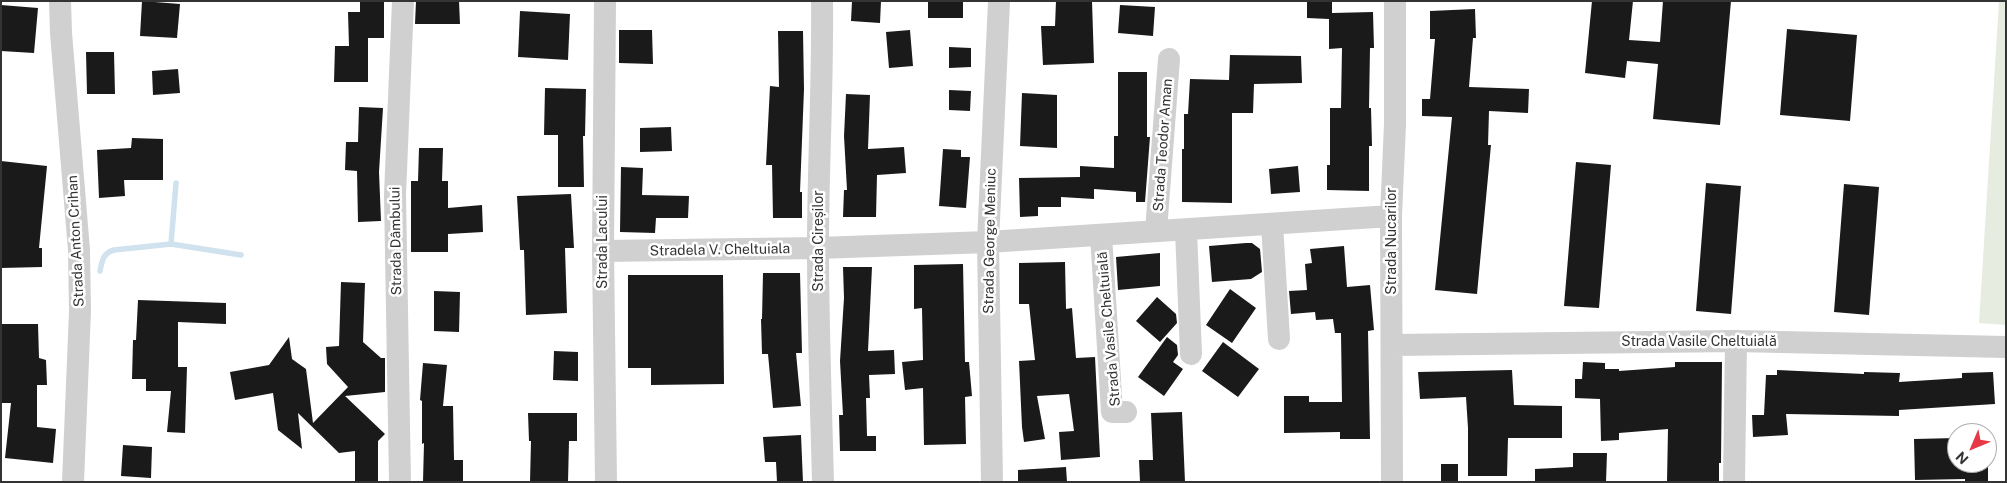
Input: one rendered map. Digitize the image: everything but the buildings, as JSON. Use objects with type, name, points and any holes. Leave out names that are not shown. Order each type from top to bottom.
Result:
[{"type":"street","name":"Strada Anton Crihan","points":[[60,1],[79,250],[80,311],[73,482]]},
{"type":"street","name":"Strada Dâmbului","points":[[400,482],[395,195],[403,1]]},
{"type":"street","name":"Strada Lacului","points":[[605,1],[602,251],[606,482]]},
{"type":"street","name":"Strada Cireșilor","points":[[822,1],[823,64],[819,137],[818,248],[823,482]]},
{"type":"street","name":"Strada George Meniuc","points":[[992,482],[988,242],[999,1]]},
{"type":"street","name":"Strada Nucarilor","points":[[1392,482],[1391,216],[1395,124],[1395,1]]},
{"type":"street","name":"Strada Teodor Aman","points":[[1156,231],[1169,59]]},
{"type":"street","name":"Strada Vasile Cheltuială","points":[[988,242],[1391,216]]},
{"type":"street","points":[[1272,224],[1279,339]]},
{"type":"street","points":[[1186,230],[1191,354]]},
{"type":"street","name":"Strada Vasile Cheltuială","points":[[1102,235],[1112,412],[1126,412]]},
{"type":"street","name":"Stradela V. Cheltuiala","points":[[602,251],[818,248],[988,242]]},
{"type":"street","name":"Strada Vasile Cheltuială","points":[[1392,345],[1736,341],[2006,347]]},
{"type":"street","points":[[1734,482],[1736,341]]},
{"type":"shaded area","points":[[1999,1],[2006,1],[2006,325],[1979,323]]},
{"type":"waterway","points":[[171,244],[176,183]]},
{"type":"waterway","points":[[100,271],[105,255],[114,250],[171,244],[241,255]]}]
